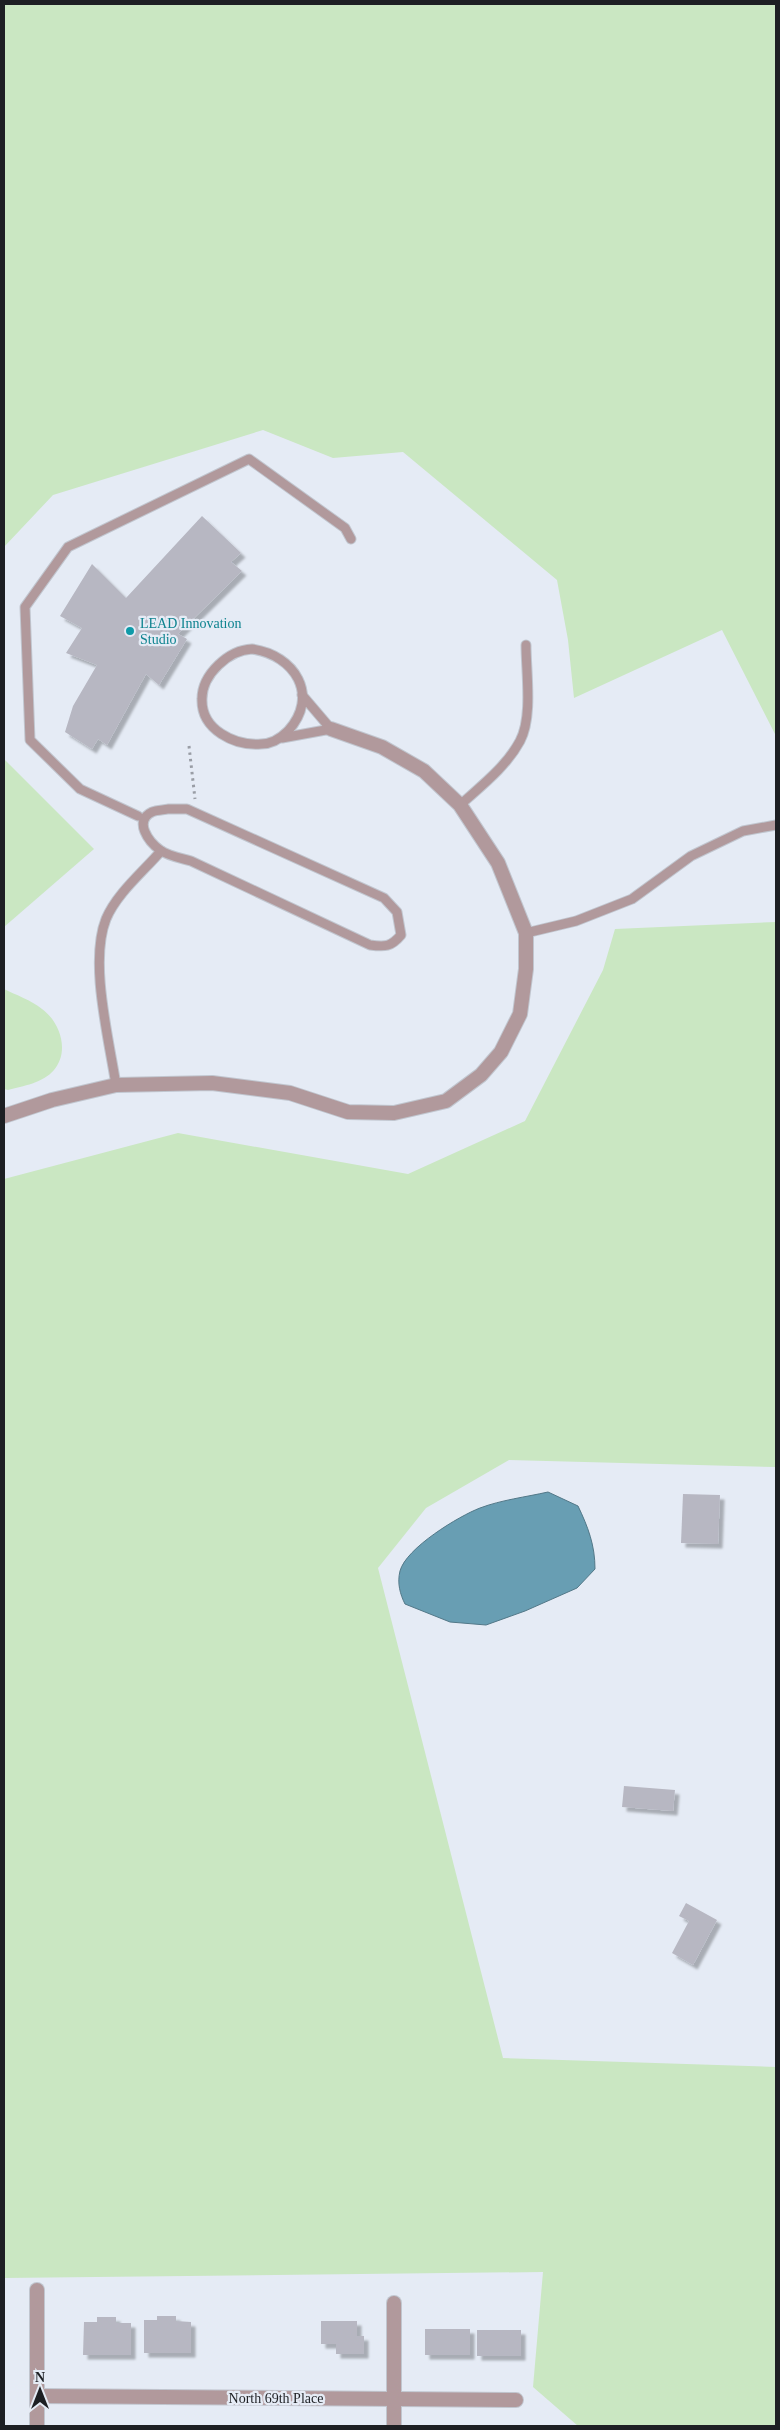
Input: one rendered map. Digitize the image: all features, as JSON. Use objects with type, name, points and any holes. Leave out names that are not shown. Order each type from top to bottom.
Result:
[{"type":"street","points":[[4,1116],[52,1100],[116,1085],[212,1083],[290,1093],[348,1112],[394,1113],[446,1101],[481,1075],[502,1052],[520,1014],[526,969],[526,933],[498,863],[460,805],[424,771],[382,747],[332,729]]},
{"type":"street","points":[[37,2290],[37,2426]]},
{"type":"street","points":[[394,2302],[394,2426]]},
{"type":"street","name":"North 69th Place","points":[[37,2396],[516,2400]]},
{"type":"lane","points":[[138,816],[80,789],[30,740],[25,607],[68,547],[249,459],[345,528],[351,539]]},
{"type":"lane","points":[[460,805],[505,763],[521,740],[525,726],[527,704],[526,645]]},
{"type":"lane","points":[[282,738],[295,724],[301,710],[302,695],[299,679],[290,667],[265,651],[243,650],[226,659],[206,680],[202,699],[213,727],[228,739],[245,744],[264,744],[282,738],[332,729]]},
{"type":"lane","points":[[302,695],[332,729]]},
{"type":"lane","points":[[168,809],[187,809],[384,898],[397,912],[400,935],[394,944],[385,947],[370,945],[191,861],[162,851],[148,839],[144,830],[145,819],[152,812],[168,809]]},
{"type":"lane","points":[[526,933],[576,921],[632,899],[691,856],[744,832],[776,825]]},
{"type":"lane","points":[[116,1085],[98,954],[106,919],[126,889],[162,851]]},
{"type":"path","points":[[189,746],[195,799]]},
{"type":"green space","points":[[4,4],[776,4],[776,736],[722,630],[574,698],[568,640],[557,580],[403,452],[333,458],[263,430],[53,495],[4,547]]},
{"type":"green space","points":[[4,759],[94,849],[4,927]]},
{"type":"green space","points":[[776,922],[776,1467],[509,1460],[426,1508],[378,1568],[503,2058],[776,2067],[776,2426],[578,2426],[533,2387],[543,2272],[4,2278],[4,1179],[178,1133],[408,1174],[525,1121],[603,970],[615,929]]},
{"type":"green space","points":[[4,989],[42,1009],[54,1021],[61,1037],[62,1046],[59,1062],[54,1070],[44,1078],[8,1090],[4,1089]]},
{"type":"water","points":[[548,1492],[578,1506],[590,1536],[594,1552],[595,1569],[577,1588],[525,1611],[486,1625],[450,1622],[405,1604],[400,1588],[400,1571],[404,1562],[422,1543],[447,1525],[480,1508]]},
{"type":"building","name":"LEAD Innovation Studio","points":[[202,516],[241,553],[231,562],[242,571],[178,634],[187,639],[159,685],[146,674],[107,745],[98,739],[92,749],[65,732],[73,706],[97,665],[66,653],[82,628],[60,616],[92,564],[126,598]]},
{"type":"building","points":[[683,1494],[720,1495],[718,1544],[681,1543]]},
{"type":"building","points":[[624,1786],[675,1790],[673,1811],[622,1807]]},
{"type":"building","points":[[686,1903],[717,1920],[693,1965],[672,1953],[689,1921],[679,1916]]},
{"type":"building","points":[[157,2316],[176,2316],[176,2321],[191,2322],[191,2353],[144,2353],[144,2320],[157,2320]]},
{"type":"building","points":[[97,2317],[116,2317],[116,2323],[131,2323],[131,2355],[83,2355],[84,2322],[97,2322]]},
{"type":"building","points":[[321,2321],[357,2321],[357,2336],[364,2336],[364,2354],[336,2354],[336,2344],[321,2344]]},
{"type":"building","points":[[425,2329],[470,2329],[470,2355],[425,2355]]},
{"type":"building","points":[[477,2330],[521,2330],[521,2356],[477,2356]]},
{"type":"place","name":"LEAD Innovation Studio","points":[[130,631]]}]
